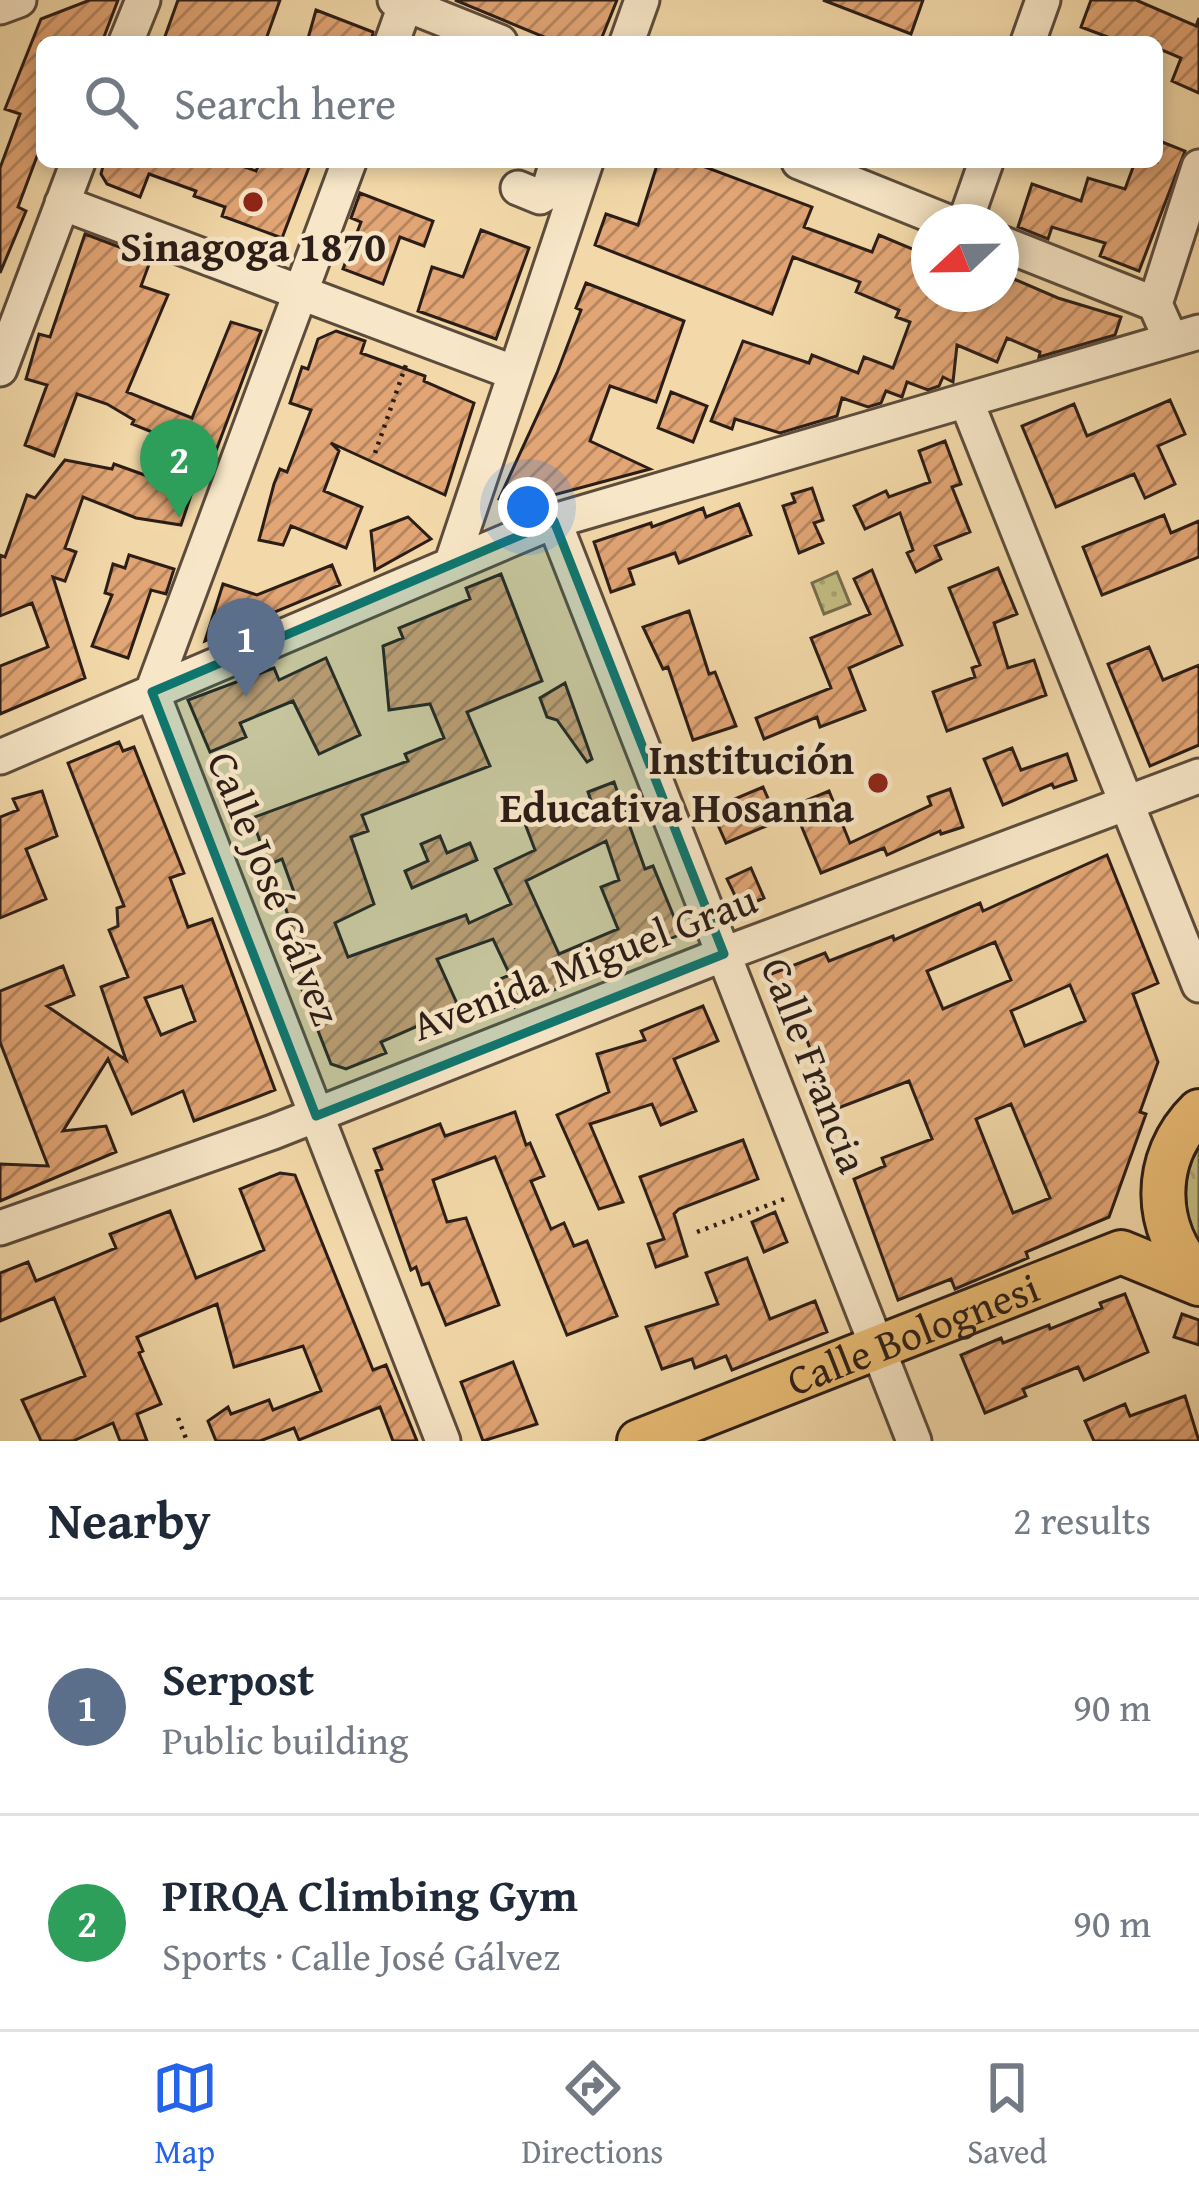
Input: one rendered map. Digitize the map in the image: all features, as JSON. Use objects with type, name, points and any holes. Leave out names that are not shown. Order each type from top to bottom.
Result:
[{"type":"main road","points":[[1181,1137],[1121,1252],[1199,1280]]},
{"type":"main road","points":[[1181,1137],[1162,1189],[1165,1219],[1178,1251],[1199,1280]]},
{"type":"main road","name":"Calle Bolognesi","points":[[639,1441],[1121,1252]]},
{"type":"street","points":[[0,8],[19,0]]},
{"type":"street","points":[[128,36],[143,0]]},
{"type":"street","points":[[629,36],[642,0]]},
{"type":"street","points":[[1030,36],[1042,0]]},
{"type":"street","points":[[394,36],[403,1],[486,36]]},
{"type":"street","points":[[1155,304],[1199,167]]},
{"type":"street","points":[[0,369],[14,299],[76,168]]},
{"type":"street","points":[[152,692],[347,168]]},
{"type":"street","points":[[518,188],[540,197],[548,192],[555,168]]},
{"type":"street","points":[[451,565],[584,168]]},
{"type":"street","points":[[814,168],[911,207]]},
{"type":"street","points":[[971,204],[984,168]]},
{"type":"street","points":[[62,203],[514,374]]},
{"type":"street","points":[[0,757],[554,521],[1185,336],[1155,304],[1019,250]]},
{"type":"street","points":[[967,403],[1199,985]]},
{"type":"street","name":"Calle Francia","points":[[554,521],[914,1441]]},
{"type":"street","name":"Calle José Gálvez","points":[[152,692],[443,1441]]},
{"type":"street","name":"Avenida Miguel Grau","points":[[0,1228],[316,1116],[724,954],[1199,776]]},
{"type":"street","points":[[1181,1137],[1199,1084]]},
{"type":"path","points":[[375,452],[416,336]]},
{"type":"path","points":[[697,1232],[814,1187]]},
{"type":"path","points":[[178,1418],[187,1441]]},
{"type":"highlighted area","points":[[554,521],[724,954],[316,1116],[152,692]]},
{"type":"green space","points":[[837,572],[850,604],[824,614],[812,583]]},
{"type":"green space","points":[[1199,1127],[1199,1259],[1175,1178]]},
{"type":"building","points":[[90,0],[118,0],[104,36],[36,36],[36,159],[18,207],[26,211],[0,273],[0,168],[20,114],[5,109],[41,19]]},
{"type":"building","points":[[178,0],[280,0],[267,36],[165,36]]},
{"type":"building","points":[[455,0],[617,0],[602,36],[542,36]]},
{"type":"building","points":[[823,0],[923,0],[911,34]]},
{"type":"building","points":[[1091,0],[1136,0],[1196,26],[1199,18],[1199,93],[1172,81],[1181,58],[1163,50],[1163,36],[1105,36],[1081,27]]},
{"type":"building","points":[[316,10],[373,32],[372,36],[309,36]]},
{"type":"building","points":[[1163,142],[1185,151],[1139,271],[1100,256],[1105,243],[1052,227],[1048,239],[1019,227],[1032,184],[1081,201],[1088,178],[1125,189],[1133,168],[1163,168]]},
{"type":"building","name":"Sinagoga 1870","points":[[102,168],[309,168],[282,238],[222,216],[225,207],[149,174],[140,197],[107,184]]},
{"type":"building","points":[[656,168],[708,168],[812,207],[804,227],[872,252],[879,235],[911,248],[911,312],[1019,312],[1019,281],[1121,317],[1115,335],[1039,357],[1040,352],[1007,338],[997,362],[957,345],[953,382],[943,377],[939,386],[928,390],[907,382],[902,397],[886,391],[881,403],[868,407],[842,398],[837,416],[780,433],[735,419],[732,429],[711,421],[743,341],[809,363],[812,355],[858,373],[864,357],[893,368],[910,322],[896,317],[899,310],[856,292],[860,282],[793,257],[772,314],[595,245],[606,214],[638,225]]},
{"type":"building","points":[[360,193],[433,221],[424,246],[400,237],[383,284],[343,269],[361,222],[351,218]]},
{"type":"building","points":[[481,230],[529,248],[496,339],[418,311],[432,267],[463,277]]},
{"type":"building","points":[[85,234],[151,259],[141,286],[168,295],[127,392],[192,418],[231,322],[261,331],[214,456],[170,431],[167,438],[132,424],[134,420],[107,404],[77,394],[54,456],[25,445],[47,385],[26,379],[39,334],[50,337]]},
{"type":"building","points":[[586,283],[684,321],[656,402],[610,386],[590,441],[650,469],[513,506],[499,499],[557,373]]},
{"type":"building","points":[[336,331],[365,341],[361,353],[425,376],[424,381],[474,403],[445,495],[331,443],[339,451],[324,491],[362,507],[346,548],[291,526],[283,545],[259,540],[280,469],[287,472],[311,410],[290,403],[302,367],[308,369],[318,339]]},
{"type":"building","points":[[671,392],[707,406],[693,442],[658,428]]},
{"type":"building","points":[[1170,400],[1185,434],[1158,446],[1175,484],[1145,498],[1134,474],[1056,507],[1022,426],[1074,404],[1087,436]]},
{"type":"building","points":[[945,441],[961,484],[952,487],[970,532],[935,546],[941,559],[916,572],[907,553],[913,550],[900,513],[865,529],[854,506],[886,491],[889,497],[930,482],[919,451]]},
{"type":"building","points":[[65,460],[112,469],[114,464],[192,492],[181,525],[136,518],[83,497],[65,548],[76,552],[65,581],[53,577],[85,678],[0,714],[0,666],[48,647],[32,603],[0,616],[0,555],[5,557],[27,495],[35,498]]},
{"type":"building","points":[[812,488],[823,520],[814,523],[823,543],[799,553],[783,506],[795,502],[792,494]]},
{"type":"building","points":[[739,504],[751,535],[679,563],[675,553],[629,569],[634,584],[611,592],[594,542],[703,508],[706,517]]},
{"type":"building","points":[[1164,515],[1171,533],[1199,521],[1199,557],[1102,595],[1083,547]]},
{"type":"building","points":[[408,517],[431,539],[375,570],[371,531]]},
{"type":"building","points":[[129,555],[174,569],[166,594],[151,590],[128,658],[92,646],[112,595],[105,593],[113,564],[125,568]]},
{"type":"building","points":[[332,565],[340,585],[205,641],[223,584],[257,595]]},
{"type":"building","points":[[998,568],[1017,614],[994,623],[1008,668],[1034,660],[1046,695],[947,731],[933,692],[975,677],[972,668],[980,665],[949,588]]},
{"type":"building","points":[[872,570],[902,645],[849,668],[865,710],[820,727],[817,717],[764,739],[756,718],[831,688],[811,638],[870,614],[854,579]]},
{"type":"building","points":[[501,574],[542,681],[467,712],[490,766],[362,815],[368,831],[351,837],[374,904],[335,923],[348,957],[466,915],[469,923],[511,904],[495,869],[535,850],[524,821],[591,801],[588,792],[614,782],[645,869],[653,866],[681,934],[506,1011],[493,982],[510,975],[493,939],[437,959],[459,1008],[381,1042],[386,1053],[346,1069],[331,1064],[294,969],[304,965],[283,900],[295,895],[282,859],[268,865],[252,818],[408,761],[405,754],[444,738],[430,704],[389,710],[383,646],[403,638],[399,628],[470,599],[466,588]],"holes":[[[606,841],[619,880],[601,887],[618,929],[559,954],[526,881]]]},
{"type":"building","points":[[689,611],[709,674],[715,672],[736,726],[693,740],[668,667],[663,669],[643,627]]},
{"type":"building","points":[[1149,647],[1163,680],[1199,665],[1199,745],[1150,766],[1108,664]]},
{"type":"building","points":[[326,658],[360,735],[319,754],[293,701],[240,723],[246,737],[210,752],[188,700],[274,668],[279,680]]},
{"type":"building","points":[[565,683],[592,759],[587,762],[557,720],[547,717],[540,698]]},
{"type":"building","points":[[119,742],[123,751],[134,747],[184,873],[170,878],[188,927],[212,919],[275,1090],[194,1121],[183,1091],[132,1114],[108,1059],[63,1131],[106,1126],[116,1152],[0,1201],[0,1164],[48,1166],[0,1042],[0,991],[63,966],[74,995],[47,1006],[126,1060],[101,987],[128,977],[109,930],[118,926],[117,908],[124,906],[68,763]],"holes":[[[182,986],[195,1021],[161,1035],[145,998]]]},
{"type":"building","points":[[1012,748],[1021,770],[1067,754],[1076,780],[1054,788],[1052,784],[1003,805],[984,759]]},
{"type":"building","points":[[763,787],[778,821],[726,843],[711,809]]},
{"type":"building","points":[[950,789],[963,827],[940,831],[887,855],[884,848],[821,873],[793,806],[829,791],[850,843],[931,805],[928,797]]},
{"type":"building","points":[[42,791],[57,836],[26,849],[46,899],[0,918],[0,817],[18,810],[13,799]]},
{"type":"building","points":[[440,836],[447,853],[470,843],[477,860],[412,888],[405,871],[428,861],[421,844]]},
{"type":"building","points":[[1107,855],[1158,983],[1133,994],[1158,1062],[1140,1112],[1146,1114],[1109,1217],[955,1289],[951,1279],[898,1300],[854,1179],[885,1166],[882,1158],[932,1139],[909,1081],[825,1113],[812,1076],[819,1073],[801,1024],[787,1030],[766,976],[825,953],[829,961],[893,936],[894,940],[980,903],[983,911]],"holes":[[[995,942],[1011,980],[943,1009],[927,971]],[[1070,985],[1085,1021],[1025,1046],[1011,1011]],[[1011,1104],[1050,1198],[1013,1213],[976,1119]]]},
{"type":"building","points":[[751,868],[764,898],[741,908],[727,879]]},
{"type":"building","points":[[703,1006],[718,1041],[674,1059],[696,1111],[661,1125],[652,1104],[590,1124],[623,1202],[599,1209],[557,1115],[609,1092],[597,1054],[645,1040],[641,1031]]},
{"type":"building","points":[[515,1112],[526,1145],[530,1143],[544,1176],[531,1181],[551,1229],[564,1223],[574,1246],[587,1241],[617,1316],[567,1335],[495,1157],[433,1180],[447,1222],[466,1218],[499,1305],[446,1325],[429,1283],[422,1285],[416,1267],[411,1270],[376,1171],[382,1169],[374,1149],[440,1124],[445,1136]]},
{"type":"building","points":[[743,1140],[758,1179],[679,1209],[674,1214],[687,1256],[656,1267],[648,1244],[664,1239],[640,1177]]},
{"type":"building","points":[[280,1173],[295,1175],[373,1370],[386,1365],[417,1441],[393,1441],[380,1407],[299,1440],[294,1428],[260,1441],[216,1441],[208,1421],[228,1407],[231,1414],[269,1400],[273,1410],[321,1391],[303,1346],[234,1367],[217,1304],[137,1337],[161,1404],[137,1414],[147,1441],[120,1441],[113,1423],[73,1441],[41,1441],[22,1400],[85,1376],[54,1298],[0,1321],[0,1273],[28,1262],[36,1281],[116,1248],[110,1234],[170,1211],[196,1278],[264,1250],[240,1189]]},
{"type":"building","points":[[775,1212],[787,1242],[764,1252],[752,1222]]},
{"type":"building","points":[[747,1258],[770,1319],[815,1301],[827,1332],[732,1370],[726,1356],[695,1368],[692,1359],[662,1369],[646,1327],[718,1304],[706,1273]]},
{"type":"building","points":[[1125,1294],[1148,1352],[1084,1380],[1078,1367],[1023,1389],[1026,1396],[985,1413],[961,1355],[1001,1338],[1003,1343],[1049,1325],[1050,1329]]},
{"type":"building","points":[[1182,1314],[1199,1320],[1199,1345],[1174,1337]]},
{"type":"building","points":[[513,1362],[537,1424],[483,1441],[461,1382]]},
{"type":"building","points":[[1185,1396],[1199,1441],[1094,1441],[1085,1421],[1125,1404],[1130,1416]]},
{"type":"place","name":"Sinagoga 1870","points":[[253,202]]},
{"type":"place","name":"PIRQA Climbing Gym","points":[[179,518]]},
{"type":"place","name":"Serpost","points":[[246,697]]},
{"type":"place","name":"Institución Educativa Hosanna","points":[[878,783]]}]
